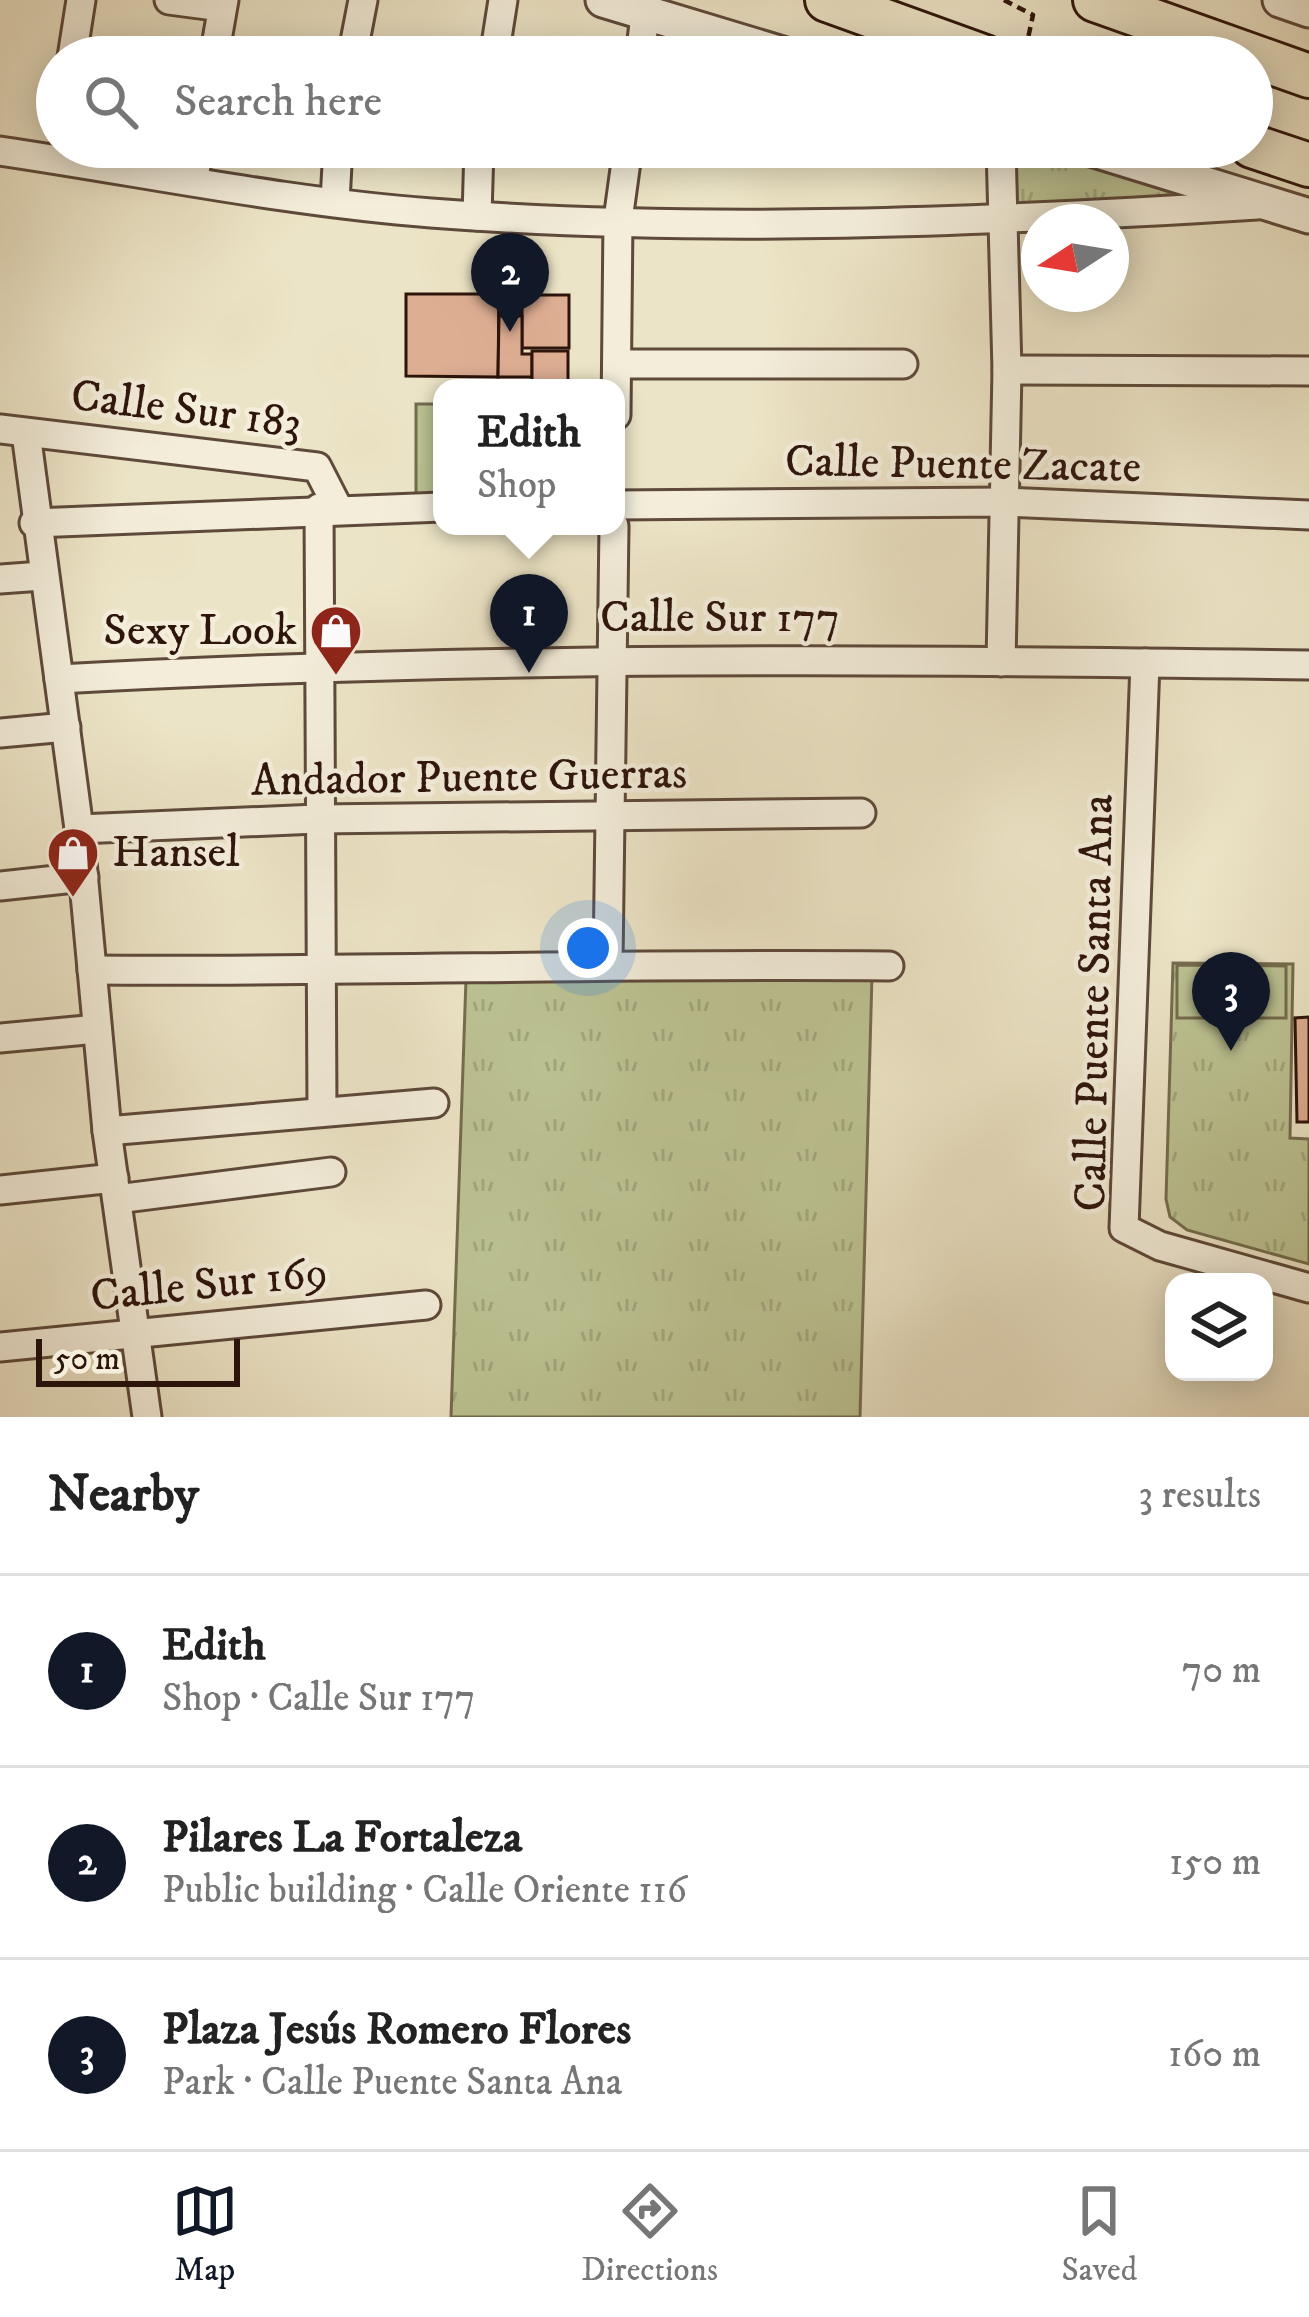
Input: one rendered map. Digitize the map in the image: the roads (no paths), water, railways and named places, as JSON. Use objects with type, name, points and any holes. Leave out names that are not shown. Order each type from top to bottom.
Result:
[{"type":"main road","points":[[827,0],[927,36]]},
{"type":"main road","points":[[1095,0],[1196,36]]},
{"type":"main road","points":[[1273,63],[1309,76]]},
{"type":"main road","points":[[1273,153],[1309,165]]},
{"type":"street","points":[[75,36],[81,0]]},
{"type":"street","points":[[169,0],[223,4],[218,36]]},
{"type":"street","points":[[356,36],[364,0]]},
{"type":"street","points":[[497,36],[503,0]]},
{"type":"street","points":[[603,0],[718,36]]},
{"type":"street","points":[[1280,0],[1309,10]]},
{"type":"street","points":[[642,36],[645,15]]},
{"type":"street","points":[[0,151],[36,152]]},
{"type":"street","points":[[139,168],[335,201],[477,216],[1004,222],[1275,204]]},
{"type":"street","points":[[194,178],[196,168]]},
{"type":"street","points":[[335,201],[337,168]]},
{"type":"street","points":[[477,216],[478,168]]},
{"type":"street","points":[[617,379],[619,220],[625,168]]},
{"type":"street","points":[[1001,662],[1006,370],[1002,168]]},
{"type":"street","points":[[1155,168],[1309,216]]},
{"type":"street","points":[[617,364],[903,364]]},
{"type":"street","points":[[1006,370],[1309,371]]},
{"type":"street","points":[[13,431],[34,523],[66,727],[107,1132],[147,1417]]},
{"type":"street","name":"Calle Sur 183","points":[[13,431],[317,467],[328,508]]},
{"type":"street","name":"Calle Puente Zacate","points":[[625,506],[1004,502],[1309,515]]},
{"type":"street","points":[[34,523],[433,507]]},
{"type":"street","points":[[322,1111],[316,664],[328,508]]},
{"type":"street","points":[[608,963],[614,535]]},
{"type":"street","points":[[0,579],[42,576]]},
{"type":"street","name":"Calle Sur 177","points":[[59,679],[316,664],[613,659],[1309,665]]},
{"type":"street","name":"Calle Puente Santa Ana","points":[[1145,662],[1124,1228],[1160,1246],[1309,1288]]},
{"type":"street","points":[[0,734],[66,727]]},
{"type":"street","name":"Andador Puente Guerras","points":[[79,829],[317,819],[861,813]]},
{"type":"street","points":[[0,886],[84,877]]},
{"type":"street","points":[[92,970],[323,971],[608,963],[889,966]]},
{"type":"street","points":[[0,1038],[97,1029]]},
{"type":"street","points":[[107,1132],[434,1103]]},
{"type":"street","points":[[0,1190],[116,1189],[331,1172]]},
{"type":"street","name":"Calle Sur 169","points":[[0,1347],[426,1305]]},
{"type":"place","name":"Pilares La Fortaleza","points":[[510,332]]},
{"type":"place","name":"Edith","points":[[529,673]]},
{"type":"place","name":"Sexy Look","points":[[336,677]]},
{"type":"place","name":"Hansel","points":[[73,899]]},
{"type":"place","name":"Plaza Jesús Romero Flores","points":[[1231,1051]]}]
